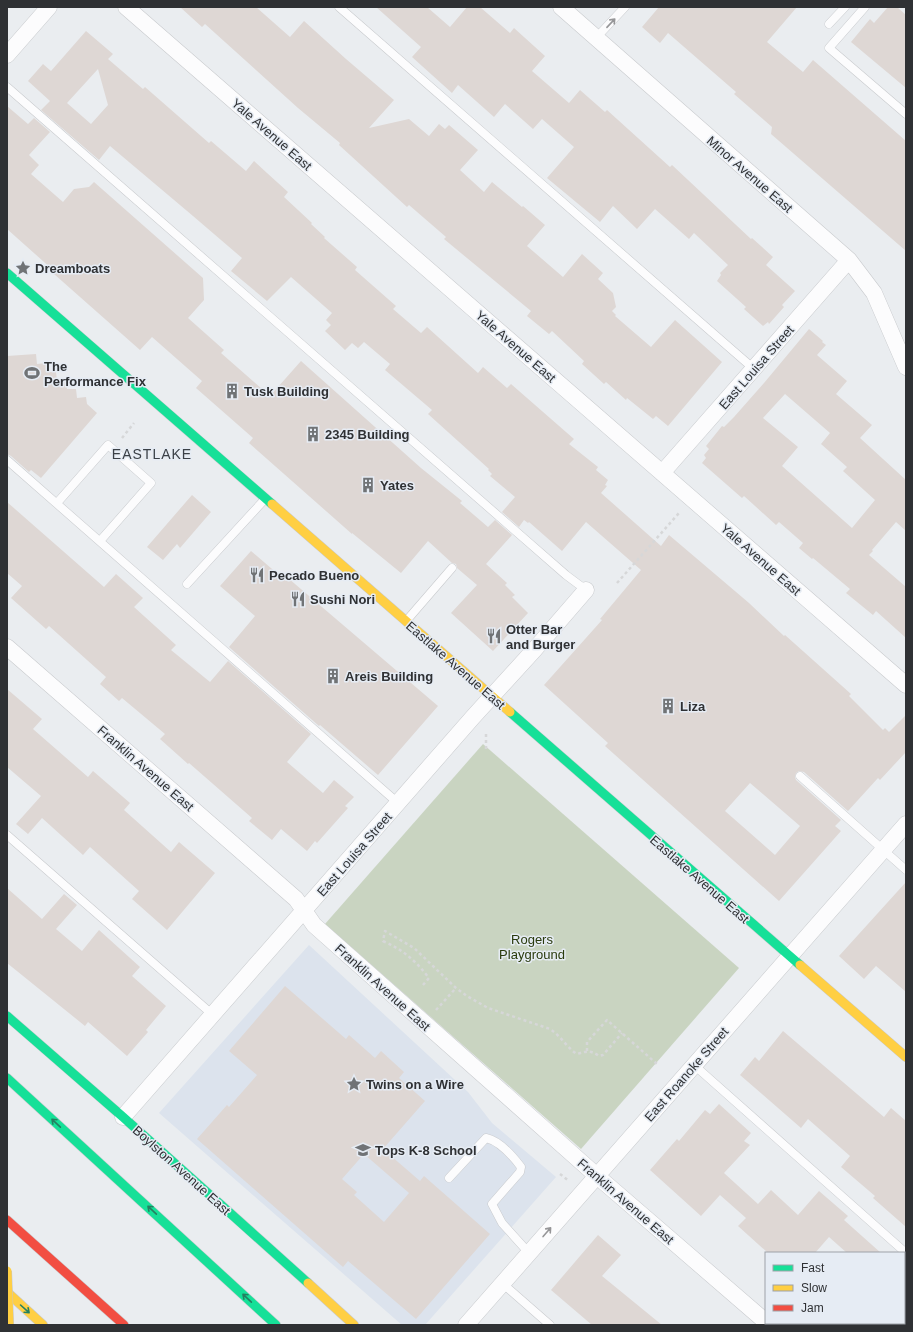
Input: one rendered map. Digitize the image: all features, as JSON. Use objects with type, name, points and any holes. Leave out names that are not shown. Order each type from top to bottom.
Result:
[{"type":"main road","name":"Eastlake Avenue East","points":[[7,273],[906,1058]]},
{"type":"main road","name":"Boylston Avenue East","points":[[7,1016],[123,1117],[354,1325]]},
{"type":"main road","points":[[7,1078],[276,1325]]},
{"type":"main road","points":[[7,1220],[124,1325]]},
{"type":"main road","points":[[7,1271],[9,1325]]},
{"type":"main road","points":[[7,1292],[43,1325]]},
{"type":"street","points":[[7,55],[49,7]]},
{"type":"street","name":"Yale Avenue East","points":[[126,7],[906,685]]},
{"type":"street","name":"Minor Avenue East","points":[[561,7],[849,260],[874,293],[906,366]]},
{"type":"street","name":"East Louisa Street","points":[[662,473],[849,260]]},
{"type":"street","name":"East Louisa Street","points":[[123,1117],[586,590]]},
{"type":"street","name":"Franklin Avenue East","points":[[7,646],[296,899],[314,925],[597,1176],[765,1321]]},
{"type":"street","name":"East Roanoke Street","points":[[466,1325],[906,824]]},
{"type":"lane","points":[[339,7],[754,369]]},
{"type":"lane","points":[[596,38],[625,7]]},
{"type":"lane","points":[[829,24],[845,7]]},
{"type":"lane","points":[[865,7],[829,48],[906,114]]},
{"type":"lane","points":[[7,87],[566,575],[586,590]]},
{"type":"lane","points":[[57,503],[108,445],[151,483],[100,541]]},
{"type":"lane","points":[[7,460],[398,803]]},
{"type":"lane","points":[[187,584],[266,498]]},
{"type":"lane","points":[[406,621],[452,568]]},
{"type":"lane","points":[[800,776],[906,870]]},
{"type":"lane","points":[[7,835],[213,1015]]},
{"type":"lane","points":[[694,1065],[905,1252]]},
{"type":"lane","points":[[449,1178],[486,1138],[494,1140],[521,1167],[520,1172],[492,1204],[502,1223],[529,1253]]},
{"type":"lane","points":[[502,1283],[550,1325]]},
{"type":"path","points":[[118,442],[134,423]]},
{"type":"path","points":[[617,583],[679,513]]},
{"type":"path","points":[[486,734],[486,752]]},
{"type":"path","points":[[423,985],[429,978],[410,956],[383,941],[385,931],[414,948],[456,988],[467,996],[488,1008],[550,1029],[577,1054],[587,1051],[593,1052],[599,1056],[603,1055],[622,1033]]},
{"type":"path","points":[[444,1000],[456,988]]},
{"type":"path","points":[[587,1051],[587,1042],[607,1020],[657,1064]]},
{"type":"shaded area","name":"Tops K-8 School","points":[[309,945],[468,1092],[492,1123],[556,1177],[425,1325],[402,1325],[159,1113]]},
{"type":"green space","name":"Rogers Playground","points":[[483,744],[739,968],[581,1149],[325,924]]},
{"type":"building","points":[[180,7],[256,7],[290,37],[304,21],[394,100],[369,128],[409,119],[429,136],[439,124],[445,129],[449,125],[478,150],[460,170],[484,192],[492,182],[545,225],[527,246],[563,277],[582,254],[603,273],[598,279],[613,293],[616,307],[612,311],[616,315],[615,316],[651,347],[675,320],[722,362],[668,426],[656,416],[653,419],[627,398],[626,400],[606,382],[604,384],[582,364],[584,361],[552,331],[549,334],[527,316],[531,311],[444,239],[446,237],[409,205],[407,207],[339,145],[340,143],[298,108],[205,24],[202,27]]},
{"type":"building","points":[[376,7],[427,7],[450,27],[467,7],[480,7],[510,33],[514,28],[545,56],[532,71],[569,103],[580,90],[605,112],[607,110],[670,167],[672,165],[751,239],[752,238],[773,257],[766,265],[795,291],[782,305],[784,307],[769,324],[768,322],[763,326],[744,309],[746,307],[717,281],[721,275],[720,273],[728,265],[694,233],[689,239],[655,209],[637,229],[613,206],[600,222],[547,178],[574,147],[542,119],[533,129],[505,104],[494,117],[458,85],[452,93],[412,57],[421,47]]},
{"type":"building","points":[[659,7],[797,7],[767,42],[803,72],[813,60],[906,141],[906,251],[771,134],[772,127],[734,94],[736,92],[668,33],[660,43],[642,27]]},
{"type":"building","points":[[888,7],[897,7],[906,15],[906,88],[851,42],[870,19],[874,23]]},
{"type":"building","points":[[86,31],[113,54],[108,59],[143,89],[145,87],[209,143],[211,141],[246,171],[254,161],[288,192],[284,197],[312,223],[311,224],[325,237],[324,238],[357,267],[355,270],[396,306],[393,309],[421,333],[427,327],[478,373],[483,367],[507,388],[511,384],[574,439],[569,444],[598,467],[596,470],[608,480],[605,485],[607,486],[601,493],[661,546],[669,535],[749,603],[784,636],[785,635],[851,694],[849,696],[883,730],[885,728],[889,732],[906,715],[906,752],[880,780],[878,778],[848,811],[804,772],[799,771],[796,773],[796,780],[841,820],[835,826],[841,831],[779,901],[605,746],[608,743],[544,685],[602,620],[600,619],[641,570],[586,522],[562,551],[529,522],[528,523],[524,520],[519,527],[502,512],[515,497],[490,476],[492,474],[488,470],[489,469],[428,414],[432,410],[385,370],[390,364],[364,342],[358,348],[352,343],[345,350],[325,331],[331,325],[326,320],[332,313],[291,277],[267,301],[231,271],[242,258],[193,216],[110,146],[99,160],[41,110],[50,101],[28,81],[43,64],[51,71]],"holes":[[[98,69],[108,105],[91,124],[67,103]],[[750,783],[800,826],[775,855],[725,811]]]},
{"type":"building","points":[[7,106],[28,124],[34,118],[50,132],[29,155],[39,165],[31,174],[63,202],[74,189],[89,187],[94,182],[203,278],[204,300],[188,318],[224,350],[221,353],[270,396],[301,361],[421,468],[462,501],[460,503],[488,527],[495,520],[512,535],[486,564],[507,583],[505,585],[515,595],[512,597],[528,613],[493,651],[451,613],[477,585],[457,568],[456,564],[452,563],[428,541],[401,573],[352,534],[249,443],[253,438],[196,388],[202,381],[152,337],[140,350],[54,274],[53,270],[7,229]]},
{"type":"building","points":[[809,329],[826,345],[817,355],[847,381],[836,394],[872,425],[860,438],[906,480],[906,531],[896,522],[869,555],[906,587],[906,638],[876,611],[873,615],[846,593],[850,589],[799,548],[803,543],[779,522],[776,525],[744,496],[742,498],[702,463],[706,458],[704,455],[709,449],[706,446],[722,426],[724,427],[734,417]],"holes":[[[785,394],[830,433],[821,444],[847,467],[843,471],[875,500],[852,528],[782,466],[798,447],[763,418]]]},
{"type":"building","points":[[36,354],[37,364],[46,363],[47,372],[56,372],[57,381],[66,380],[67,389],[76,389],[77,398],[86,397],[87,404],[97,413],[41,478],[31,470],[29,472],[7,454],[7,356]]},
{"type":"building","points":[[192,495],[211,512],[180,548],[177,544],[163,560],[147,547]]},
{"type":"building","points":[[7,502],[104,587],[116,574],[143,598],[134,607],[176,645],[171,650],[210,682],[228,661],[311,734],[287,762],[323,793],[334,780],[354,797],[345,806],[348,808],[317,843],[315,841],[307,851],[281,829],[272,840],[249,821],[252,818],[160,739],[165,734],[122,698],[119,701],[100,684],[106,677],[49,626],[46,629],[11,598],[22,586],[7,573]]},
{"type":"building","name":"Areis Building","points":[[251,551],[286,581],[288,578],[438,706],[378,775],[320,725],[319,726],[229,647],[255,616],[220,586]]},
{"type":"building","points":[[7,689],[42,719],[33,729],[88,777],[93,771],[130,803],[124,810],[171,852],[179,842],[215,873],[167,930],[132,899],[139,891],[90,847],[83,855],[42,818],[28,834],[16,824],[41,796],[7,767]]},
{"type":"building","points":[[906,882],[906,992],[876,966],[864,979],[839,956]]},
{"type":"building","points":[[7,888],[42,919],[64,894],[77,905],[56,929],[82,951],[99,930],[140,967],[132,976],[166,1006],[146,1030],[148,1032],[127,1056],[88,1022],[85,1026],[7,963]]},
{"type":"building","points":[[285,986],[346,1039],[349,1035],[375,1058],[381,1051],[404,1072],[399,1078],[425,1101],[383,1149],[420,1181],[424,1176],[490,1234],[416,1319],[348,1261],[343,1267],[197,1139],[227,1105],[229,1107],[257,1075],[229,1051]],"holes":[[[364,1154],[409,1193],[384,1222],[354,1195],[357,1192],[342,1179]]]},
{"type":"building","points":[[783,1031],[884,1117],[891,1108],[906,1121],[906,1227],[873,1198],[875,1196],[841,1167],[850,1156],[808,1119],[801,1128],[740,1075],[755,1057],[759,1061]]},
{"type":"building","points":[[719,1104],[751,1133],[744,1141],[750,1145],[724,1173],[758,1204],[771,1190],[798,1215],[819,1191],[848,1216],[844,1220],[880,1252],[846,1252],[829,1237],[816,1252],[767,1252],[738,1226],[746,1218],[720,1195],[701,1216],[650,1170],[677,1139],[679,1141],[705,1110],[710,1114]]},
{"type":"building","points":[[598,1235],[621,1255],[602,1276],[662,1325],[592,1325],[551,1290]]},
{"type":"traffic: fast","points":[[7,273],[272,504]]},
{"type":"traffic: fast","points":[[510,712],[800,965]]},
{"type":"traffic: fast","points":[[7,1016],[123,1117],[308,1283]]},
{"type":"traffic: fast","points":[[7,1078],[276,1325]]},
{"type":"traffic: slow","points":[[272,504],[510,712]]},
{"type":"traffic: slow","points":[[800,965],[906,1057]]},
{"type":"traffic: slow","points":[[7,1271],[9,1325]]},
{"type":"traffic: slow","points":[[308,1283],[354,1325]]},
{"type":"traffic: slow","points":[[7,1292],[43,1325]]},
{"type":"traffic: jam","points":[[7,1220],[124,1325]]},
{"type":"place","name":"Dreamboats","points":[[23,268]]},
{"type":"place","name":"The Performance Fix","points":[[32,373]]},
{"type":"place","name":"Tusk Building","points":[[232,391]]},
{"type":"place","name":"2345 Building","points":[[313,434]]},
{"type":"place","name":"Yates","points":[[368,485]]},
{"type":"place","name":"Pecado Bueno","points":[[257,575]]},
{"type":"place","name":"Sushi Nori","points":[[298,599]]},
{"type":"place","name":"Otter Bar and Burger","points":[[494,636]]},
{"type":"place","name":"Areis Building","points":[[333,676]]},
{"type":"place","name":"Liza","points":[[668,706]]},
{"type":"place","name":"Twins on a Wire","points":[[354,1084]]},
{"type":"place","name":"Tops K-8 School","points":[[363,1150]]},
{"type":"district","name":"EASTLAKE","points":[[152,454]]}]
